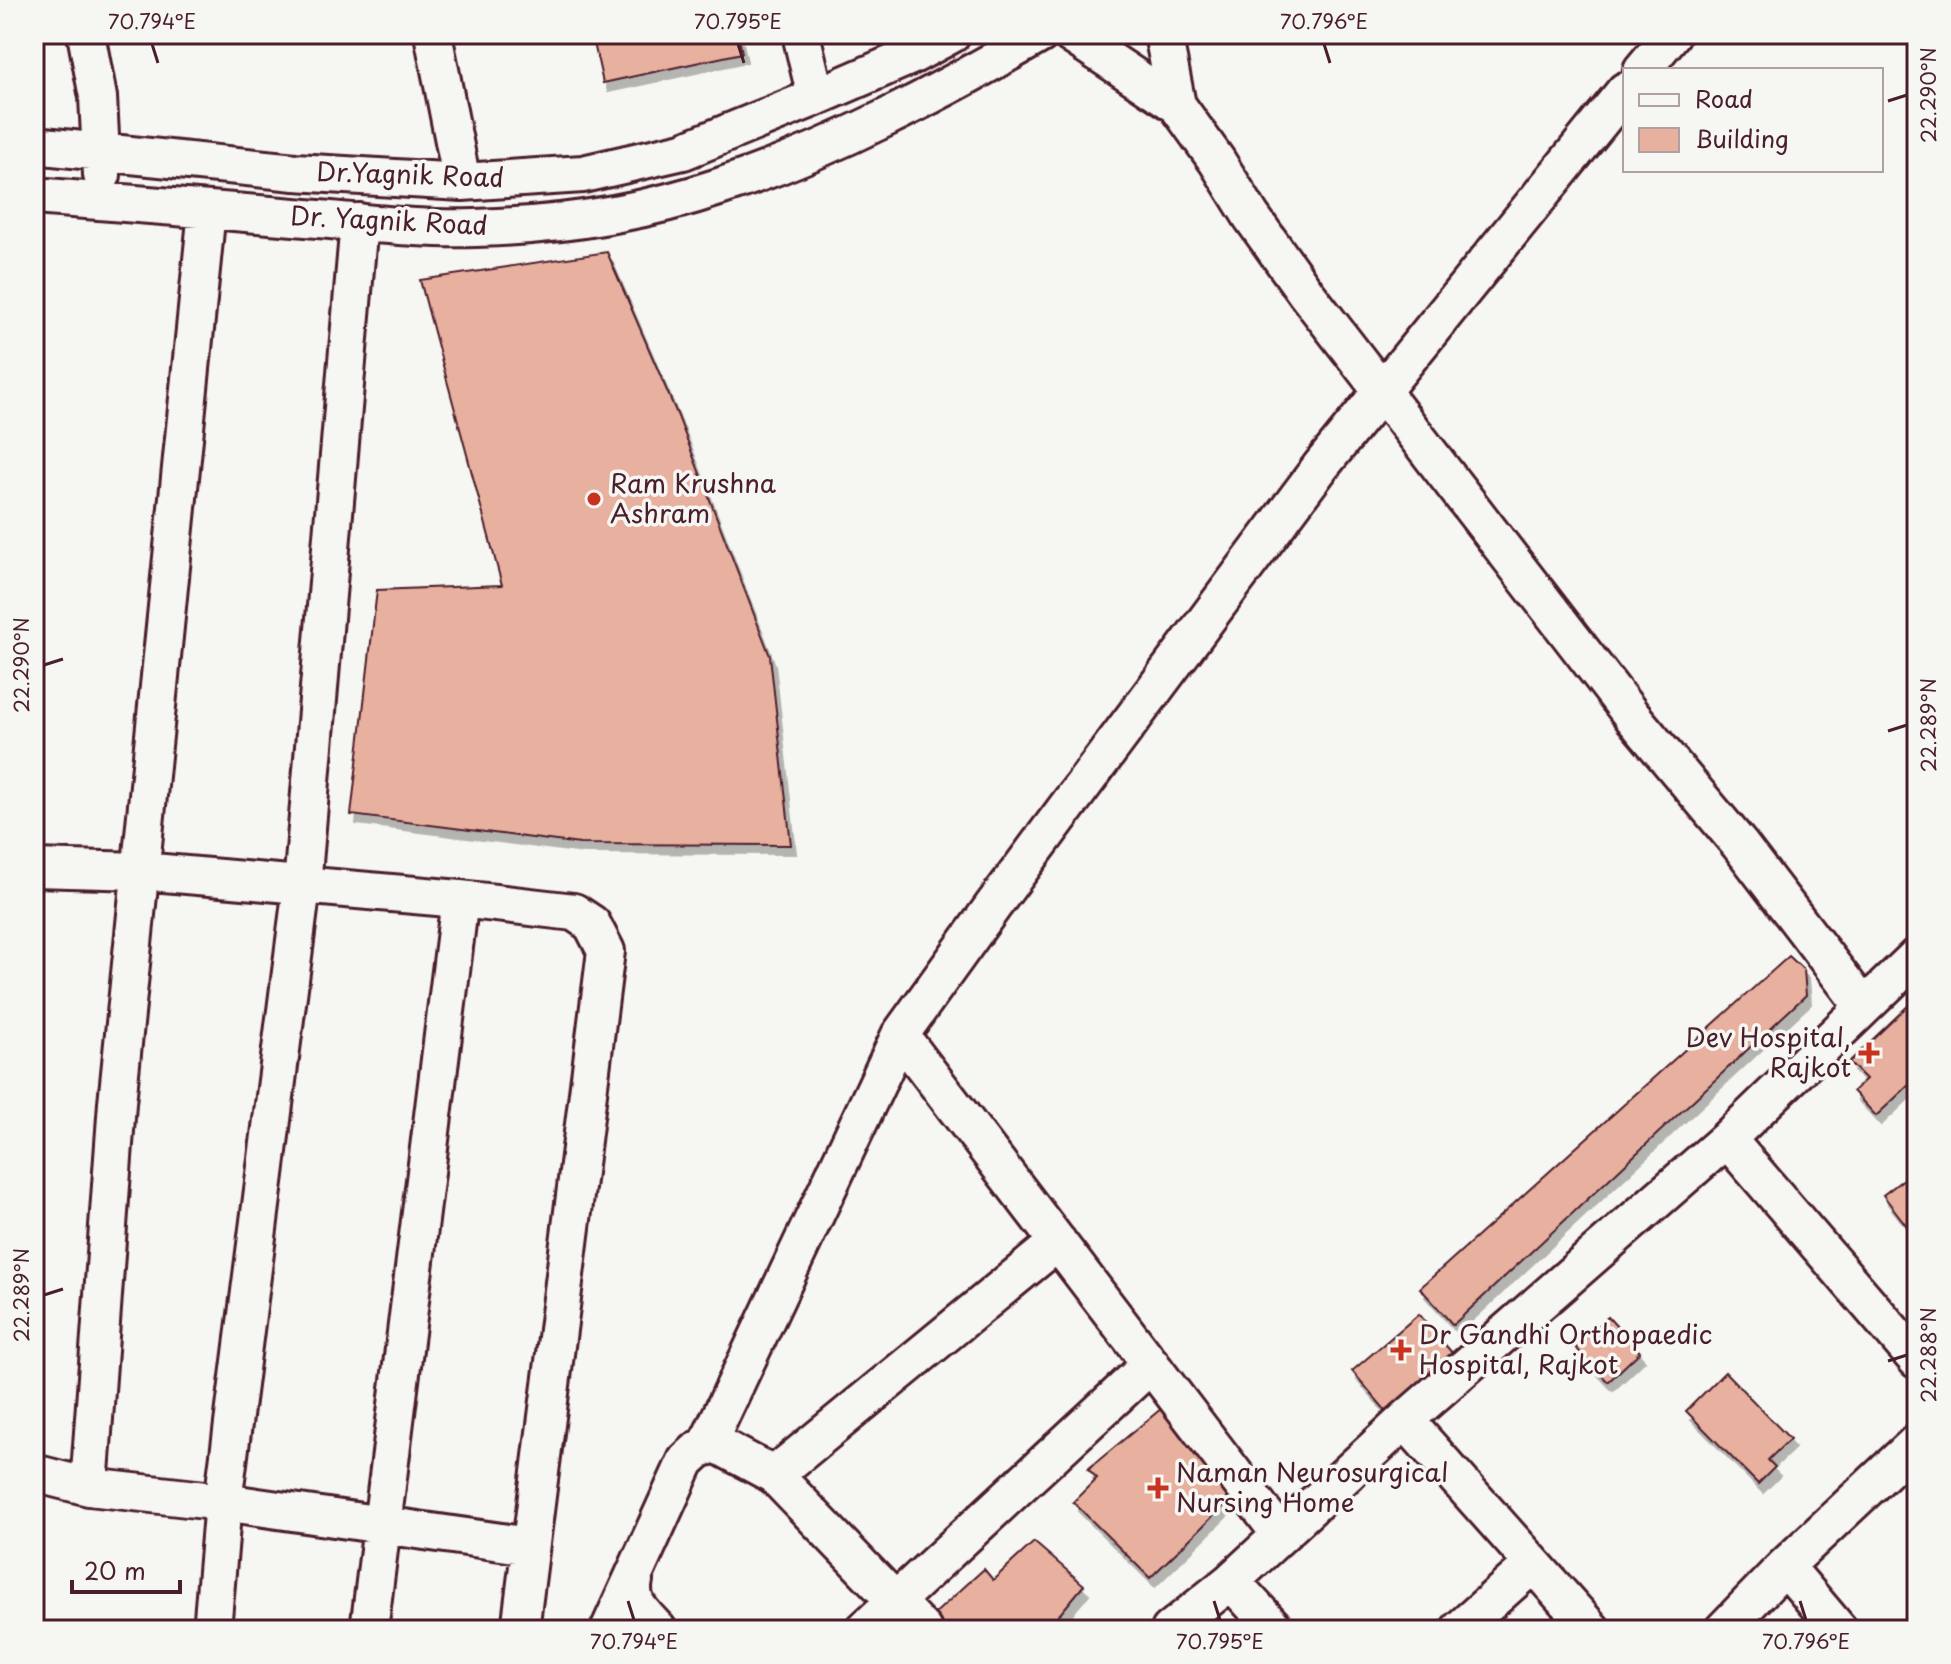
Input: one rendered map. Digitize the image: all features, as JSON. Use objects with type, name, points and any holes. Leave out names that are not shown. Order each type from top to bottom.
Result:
[{"type":"street","points":[[86,34],[98,97],[101,201]]},
{"type":"street","points":[[433,34],[462,182]]},
{"type":"street","points":[[801,34],[816,97]]},
{"type":"street","name":"Dr.Yagnik Road","points":[[34,145],[295,172],[462,182],[583,174],[683,151],[913,55],[952,34]]},
{"type":"street","name":"Dr. Yagnik Road","points":[[34,196],[474,229],[639,209],[705,191],[777,165],[946,89],[1041,34]]},
{"type":"street","points":[[1070,34],[1177,105],[1251,216],[1381,390],[1632,716],[1740,845],[1863,1006]]},
{"type":"street","points":[[1163,34],[1177,105]]},
{"type":"street","points":[[1644,68],[1672,34]]},
{"type":"street","points":[[706,1447],[900,1035],[1381,390],[1623,93]]},
{"type":"street","points":[[89,1487],[117,1103],[207,210]]},
{"type":"street","points":[[212,1630],[223,1502],[302,886],[359,222]]},
{"type":"street","points":[[34,868],[141,871],[460,899],[574,912],[592,924],[606,951],[520,1630]]},
{"type":"street","points":[[369,1630],[460,899]]},
{"type":"street","points":[[1170,1630],[1231,1581],[1405,1420],[1727,1139],[1863,1006],[1914,966]]},
{"type":"street","points":[[900,1035],[1280,1534]]},
{"type":"street","points":[[1727,1139],[1917,1360]]},
{"type":"street","points":[[774,1475],[1058,1242]]},
{"type":"street","points":[[864,1630],[1151,1364]]},
{"type":"street","points":[[1405,1420],[1592,1630]]},
{"type":"street","points":[[1723,1630],[1785,1566],[1917,1442]]},
{"type":"street","points":[[609,1630],[686,1461],[699,1449],[716,1444],[774,1475],[923,1630]]},
{"type":"street","points":[[34,1473],[89,1487],[223,1502],[529,1546]]},
{"type":"street","points":[[1459,1630],[1533,1564]]},
{"type":"street","points":[[1785,1566],[1839,1630]]},
{"type":"street","points":[[634,1580],[631,1593],[638,1607],[658,1630]]},
{"type":"street","points":[[1231,1581],[1276,1630]]},
{"type":"building","points":[[592,34],[738,34],[742,53],[603,83]]},
{"type":"building","name":"Ram Krushna Ashram","points":[[607,252],[677,414],[770,656],[791,845],[580,844],[351,815],[377,590],[502,585],[420,280]]},
{"type":"building","points":[[1789,956],[1804,970],[1806,995],[1453,1325],[1420,1288]]},
{"type":"building","points":[[1912,1002],[1917,1007],[1917,1091],[1910,1084],[1876,1116],[1853,1091],[1866,1079],[1849,1062]]},
{"type":"building","points":[[1917,1169],[1917,1239],[1883,1195]]},
{"type":"building","points":[[1419,1314],[1453,1354],[1386,1411],[1352,1371]]},
{"type":"building","points":[[1608,1317],[1640,1352],[1608,1382],[1575,1347]]},
{"type":"building","points":[[1725,1372],[1790,1439],[1768,1460],[1775,1467],[1758,1484],[1686,1411]]},
{"type":"building","points":[[1168,1403],[1248,1482],[1150,1578],[1073,1502],[1097,1478],[1088,1469]]},
{"type":"building","points":[[1034,1542],[1084,1585],[1050,1626],[1054,1630],[943,1630],[931,1617],[984,1569],[993,1580]]},
{"type":"place","name":"Ram Krushna Ashram","points":[[594,499]]},
{"type":"place","name":"Dev Hospital, Rajkot","points":[[1869,1053]]},
{"type":"place","name":"Dr Gandhi Orthopaedic Hospital, Rajkot","points":[[1401,1350]]},
{"type":"place","name":"Naman Neurosurgical Nursing Home","points":[[1158,1488]]}]
